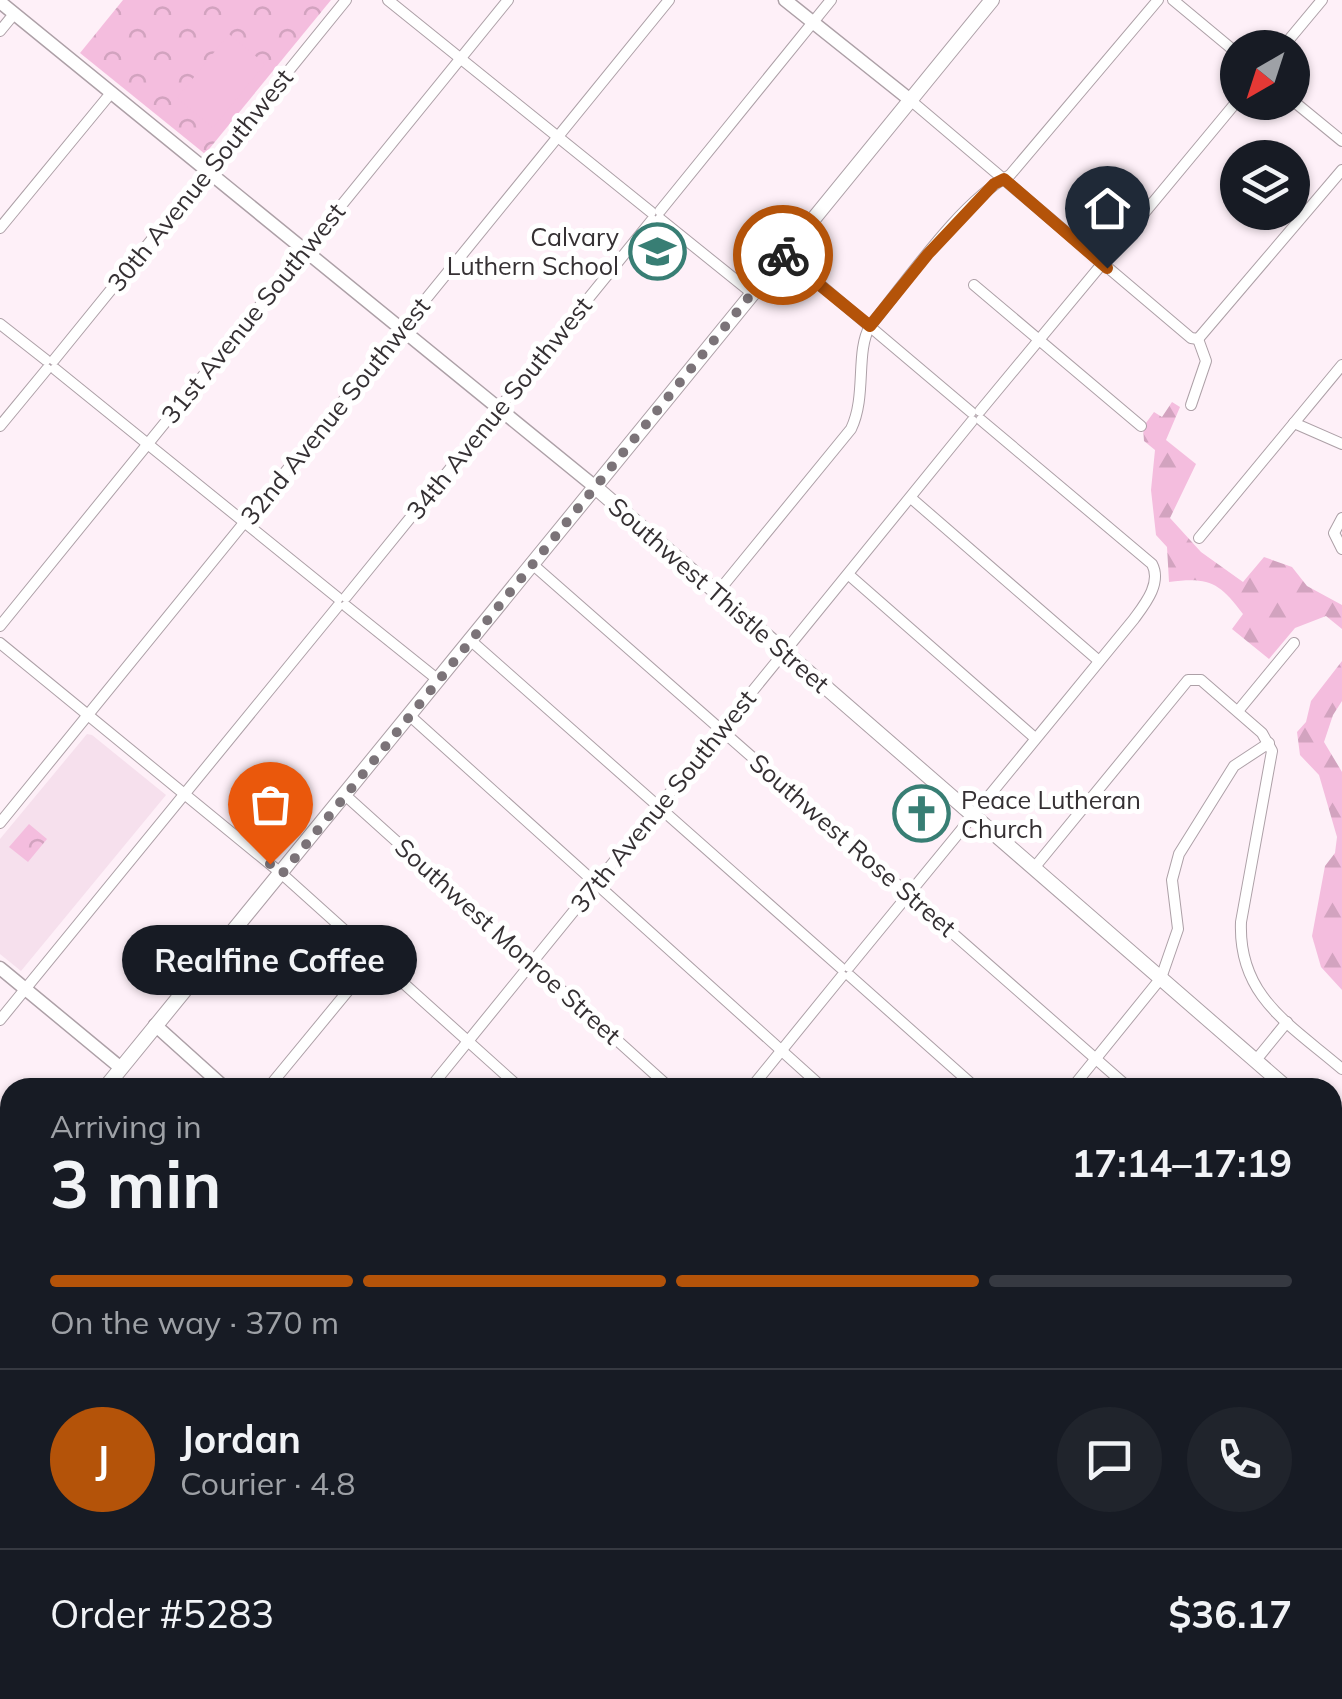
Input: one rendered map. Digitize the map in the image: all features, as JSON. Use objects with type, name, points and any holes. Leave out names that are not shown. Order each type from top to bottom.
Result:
[{"type":"main road","points":[[113,1078],[992,0]]},
{"type":"main road","name":"Southwest Thistle Street","points":[[594,486],[1275,1078]]},
{"type":"street","name":"30th Avenue Southwest","points":[[0,426],[346,0]]},
{"type":"street","points":[[388,0],[752,293]]},
{"type":"street","name":"31st Avenue Southwest","points":[[0,626],[508,0]]},
{"type":"street","name":"32nd Avenue Southwest","points":[[0,823],[669,0]]},
{"type":"street","points":[[785,0],[1191,338],[1198,339]]},
{"type":"street","name":"34th Avenue Southwest","points":[[0,1020],[831,0]]},
{"type":"street","points":[[717,594],[851,429],[862,400],[864,337],[870,326],[928,254],[994,184],[1010,175],[1158,0]]},
{"type":"street","points":[[1173,0],[1220,39]]},
{"type":"street","points":[[1297,30],[1322,0]]},
{"type":"street","name":"Southwest Thistle Street","points":[[0,2],[594,486]]},
{"type":"street","points":[[0,31],[14,14]]},
{"type":"street","points":[[0,228],[111,93]]},
{"type":"street","points":[[1310,115],[1342,142]]},
{"type":"street","name":"37th Avenue Southwest","points":[[438,1078],[1221,120]]},
{"type":"street","points":[[1198,339],[1342,170]]},
{"type":"street","points":[[759,1078],[1144,605],[1156,573],[1152,564],[784,254]]},
{"type":"street","points":[[974,285],[1140,426]]},
{"type":"street","points":[[0,324],[437,679]]},
{"type":"street","points":[[1190,405],[1206,361],[1198,339]]},
{"type":"street","points":[[1199,538],[1342,365]]},
{"type":"street","points":[[1294,423],[1342,444]]},
{"type":"street","points":[[911,498],[1099,661]]},
{"type":"street","points":[[1342,518],[1334,533],[1342,549]]},
{"type":"street","name":"Southwest Rose Street","points":[[531,562],[1118,1078]]},
{"type":"street","points":[[848,575],[1036,738]]},
{"type":"street","points":[[469,639],[965,1078]]},
{"type":"street","points":[[0,643],[282,874],[509,1078]]},
{"type":"street","points":[[1238,711],[1294,643]]},
{"type":"street","points":[[1034,868],[1192,678],[1200,680],[1269,742],[1271,767],[1240,940],[1252,983],[1268,1006],[1342,1069]]},
{"type":"street","points":[[409,715],[812,1078]]},
{"type":"street","points":[[1080,1078],[1161,978],[1178,929],[1172,880],[1179,854],[1234,766],[1269,742]]},
{"type":"street","name":"Southwest Monroe Street","points":[[346,795],[659,1078]]},
{"type":"street","points":[[276,1078],[375,958]]},
{"type":"street","points":[[0,968],[121,1068]]},
{"type":"street","points":[[1256,1060],[1287,1022]]},
{"type":"street","points":[[155,1026],[214,1078]]},
{"type":"shaded area","points":[[87,734],[166,795],[21,971],[0,954],[0,839]]},
{"type":"green space","points":[[123,0],[331,0],[205,154],[80,53]]},
{"type":"green space","points":[[229,34],[265,64],[213,128],[177,98]]},
{"type":"green space","points":[[1172,402],[1180,407],[1166,440],[1196,464],[1170,518],[1201,552],[1243,582],[1264,557],[1292,567],[1307,586],[1342,605],[1342,629],[1326,616],[1295,628],[1269,659],[1232,629],[1243,614],[1220,588],[1204,581],[1169,582],[1167,547],[1156,535],[1151,490],[1155,450],[1144,441],[1143,427],[1154,412],[1162,417]]},
{"type":"green space","points":[[1342,661],[1342,701],[1324,742],[1342,772],[1342,990],[1321,967],[1312,936],[1325,866],[1335,853],[1337,837],[1319,775],[1300,755],[1297,732],[1306,722],[1311,701]]},
{"type":"green space","points":[[29,824],[47,839],[28,862],[9,847]]},
{"type":"way so far","points":[[270,864],[282,874],[783,255]]},
{"type":"place","name":"Calvary Luthern School","points":[[658,251]]},
{"type":"place","name":"Peace Lutheran Church","points":[[922,814]]},
{"type":"place","name":"Realfine Coffee","points":[[270,864]]},
{"type":"route","points":[[783,255],[870,326],[928,254],[994,184],[1004,179],[1107,268]]}]
